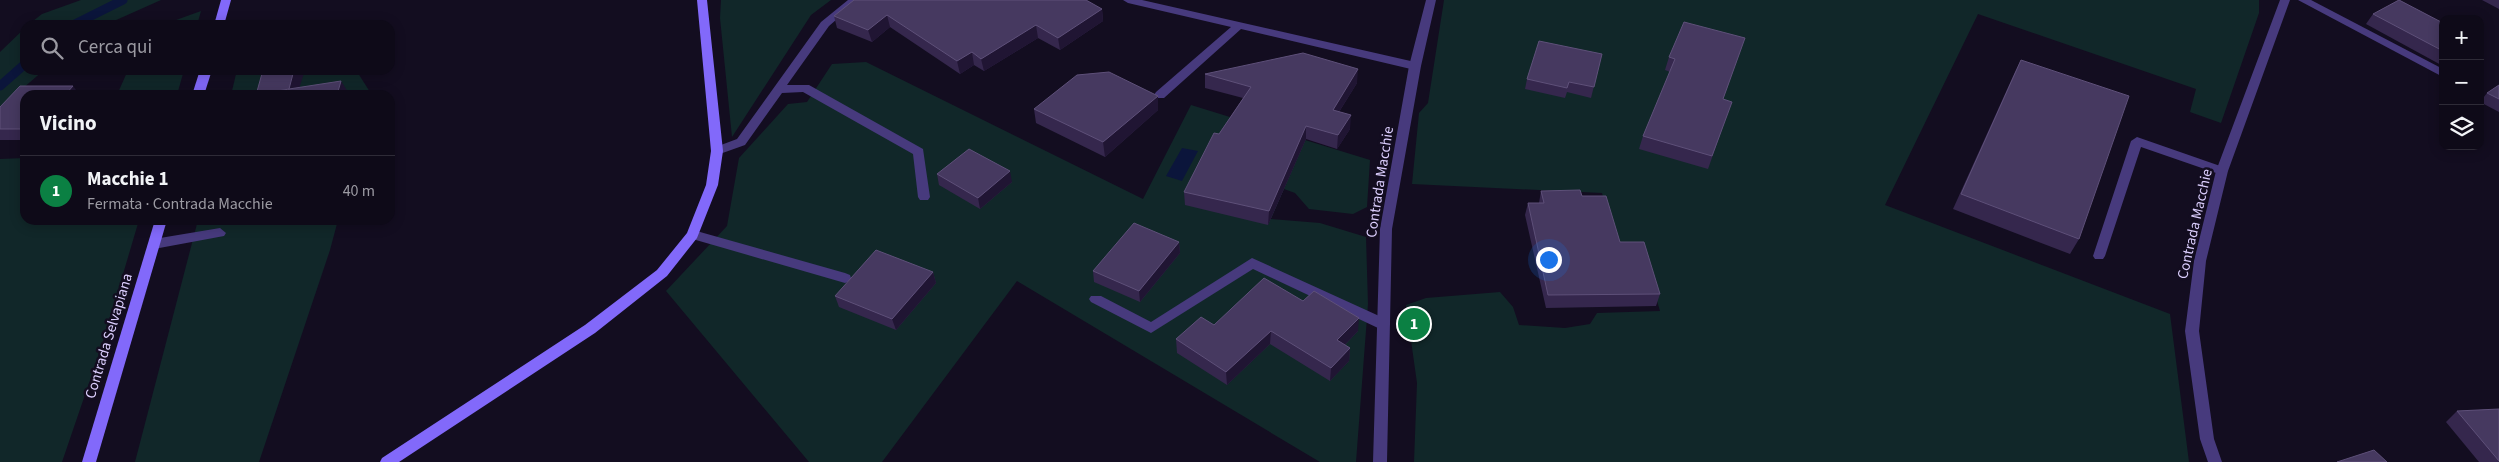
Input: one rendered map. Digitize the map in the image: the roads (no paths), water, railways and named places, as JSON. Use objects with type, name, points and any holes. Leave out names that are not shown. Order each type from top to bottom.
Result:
[{"type":"main road","points":[[220,20],[226,0]]},
{"type":"main road","points":[[387,462],[590,329],[662,273],[693,235],[712,185],[717,151],[702,0]]},
{"type":"main road","points":[[200,90],[204,75]]},
{"type":"main road","name":"Contrada Selvapiana","points":[[89,462],[160,225]]},
{"type":"street","points":[[717,151],[741,142],[825,24],[854,0]]},
{"type":"street","points":[[1128,0],[1415,66]]},
{"type":"street","name":"Contrada Macchie","points":[[1380,462],[1386,229],[1415,66],[1431,0]]},
{"type":"street","name":"Contrada Macchie","points":[[2215,462],[2207,439],[2192,331],[2200,261],[2222,171],[2284,0]]},
{"type":"street","points":[[2303,0],[2439,72]]},
{"type":"street","points":[[1160,95],[1238,26]]},
{"type":"street","points":[[779,89],[805,88],[919,152],[924,197]]},
{"type":"street","points":[[2099,256],[2137,141],[2222,171]]},
{"type":"street","points":[[154,244],[220,233]]},
{"type":"street","points":[[693,235],[845,278]]},
{"type":"street","points":[[1096,299],[1152,328],[1252,263],[1383,324]]},
{"type":"water","points":[[1182,148],[1198,151],[1182,181],[1166,176]]},
{"type":"waterway","points":[[83,20],[123,0]]},
{"type":"waterway","points":[[0,86],[20,68]]},
{"type":"place","name":"Macchie 1","points":[[1414,324]]}]
